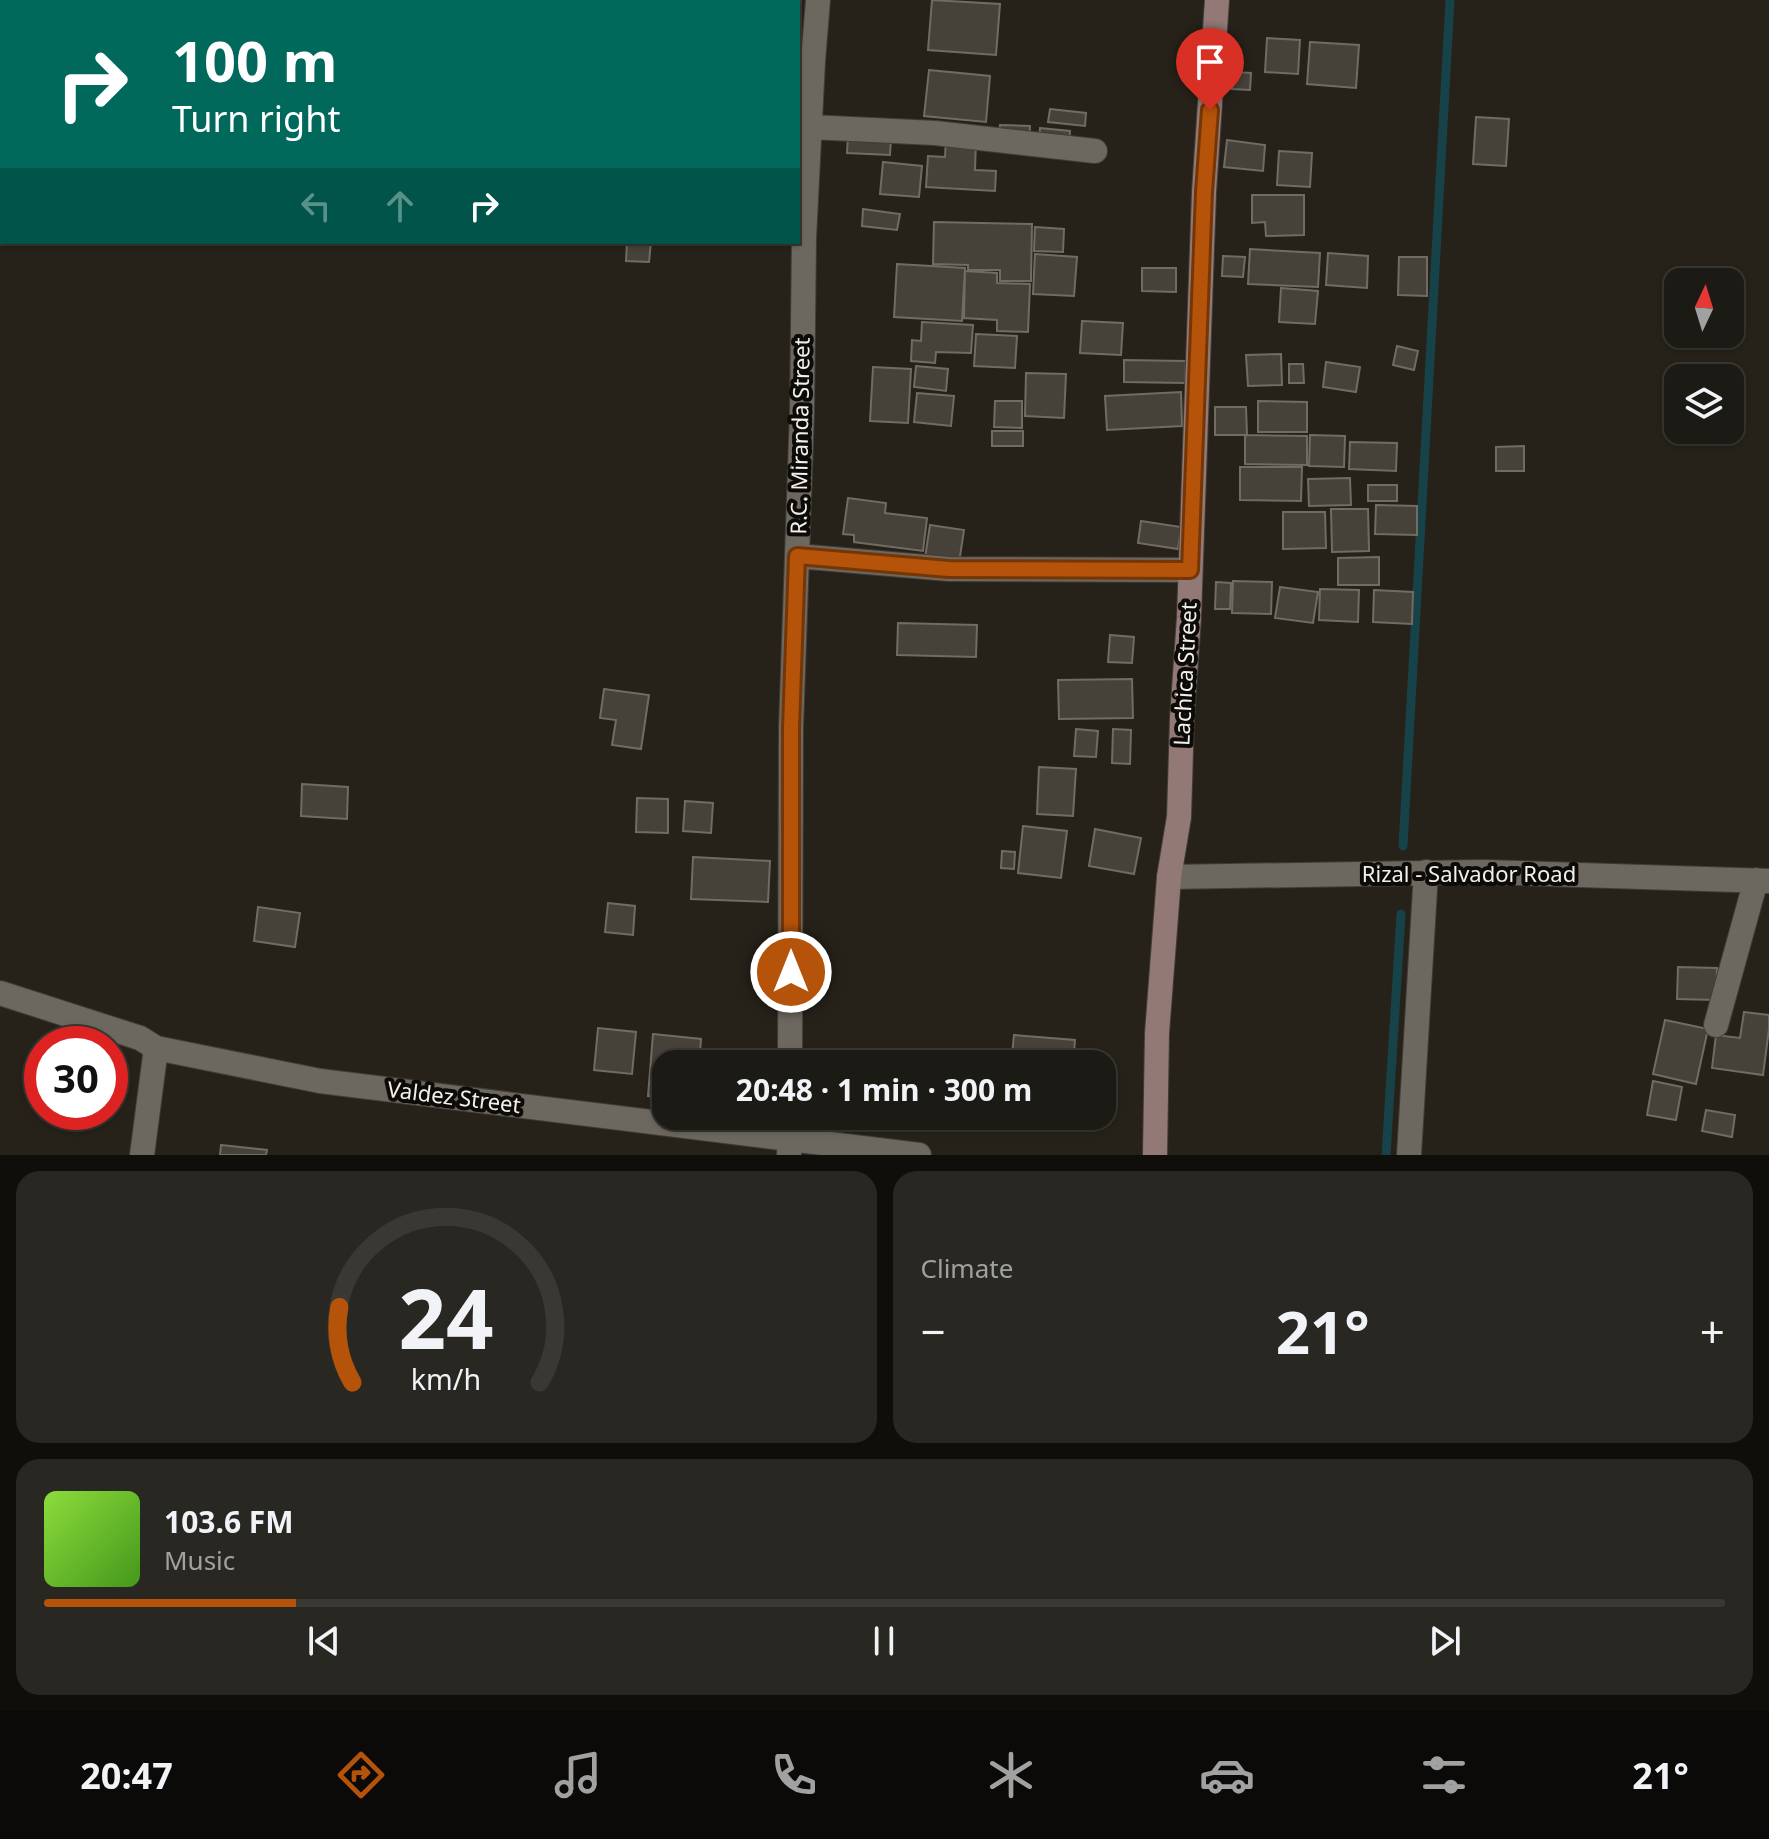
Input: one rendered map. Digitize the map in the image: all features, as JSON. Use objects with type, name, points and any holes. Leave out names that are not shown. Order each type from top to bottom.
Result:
[{"type":"street","name":"R.C. Miranda Street","points":[[790,1050],[791,728],[802,412],[804,238],[818,0]]},
{"type":"street","name":"Lachica Street","points":[[1155,1155],[1157,1033],[1169,877],[1179,817],[1204,192],[1217,0]]},
{"type":"street","points":[[810,127],[935,133],[1095,151]]},
{"type":"street","points":[[797,556],[949,569],[1190,570]]},
{"type":"street","points":[[1409,1155],[1426,872]]},
{"type":"street","name":"Rizal - Salvador Road","points":[[1169,877],[1483,872],[1763,880]]},
{"type":"street","points":[[1716,1025],[1763,880]]},
{"type":"street","name":"Valdez Street","points":[[0,993],[140,1038],[156,1048],[320,1081],[790,1136],[919,1155]]},
{"type":"street","points":[[142,1155],[156,1048]]},
{"type":"building","points":[[932,0],[1000,4],[996,55],[928,50]]},
{"type":"building","points":[[1267,38],[1300,40],[1298,74],[1265,72]]},
{"type":"building","points":[[1310,42],[1359,45],[1356,88],[1307,84]]},
{"type":"building","points":[[929,70],[990,76],[986,122],[924,116]]},
{"type":"building","points":[[1233,72],[1251,73],[1250,90],[1232,89]]},
{"type":"building","points":[[1050,109],[1086,113],[1085,126],[1048,122]]},
{"type":"building","points":[[1476,117],[1509,119],[1506,166],[1473,164]]},
{"type":"building","points":[[1000,125],[1030,126],[1029,140],[999,138]]},
{"type":"building","points":[[1040,128],[1070,131],[1069,145],[1039,142]]},
{"type":"building","points":[[848,136],[891,138],[890,155],[847,153]]},
{"type":"building","points":[[946,139],[976,140],[975,170],[996,171],[995,191],[926,187],[928,156],[945,157]]},
{"type":"building","points":[[1227,140],[1265,145],[1263,171],[1224,167]]},
{"type":"building","points":[[1279,151],[1312,153],[1310,187],[1277,185]]},
{"type":"building","points":[[883,162],[922,166],[919,197],[880,194]]},
{"type":"building","points":[[1252,195],[1304,195],[1304,235],[1266,236],[1265,222],[1252,223]]},
{"type":"building","points":[[863,209],[900,214],[897,230],[862,226]]},
{"type":"building","points":[[934,222],[1032,224],[1031,281],[1000,281],[1000,270],[968,270],[968,265],[933,264]]},
{"type":"building","points":[[1035,227],[1064,229],[1063,252],[1034,251]]},
{"type":"building","points":[[627,244],[651,244],[649,262],[626,261]]},
{"type":"building","points":[[1250,249],[1320,253],[1318,287],[1248,284]]},
{"type":"building","points":[[1328,253],[1368,256],[1367,288],[1326,285]]},
{"type":"building","points":[[1035,254],[1077,257],[1074,296],[1033,294]]},
{"type":"building","points":[[1223,256],[1245,257],[1243,277],[1222,276]]},
{"type":"building","points":[[1399,257],[1427,257],[1427,296],[1398,295]]},
{"type":"building","points":[[897,264],[965,268],[962,321],[894,317]]},
{"type":"building","points":[[1142,268],[1176,268],[1176,292],[1142,291]]},
{"type":"building","points":[[965,271],[997,273],[997,283],[1030,284],[1028,332],[997,331],[997,320],[964,318]]},
{"type":"building","points":[[1281,288],[1318,291],[1315,324],[1279,322]]},
{"type":"building","points":[[1082,321],[1123,323],[1121,355],[1080,353]]},
{"type":"building","points":[[922,322],[973,325],[971,353],[936,352],[935,363],[911,361],[912,340],[921,341]]},
{"type":"building","points":[[976,334],[1017,336],[1015,368],[974,366]]},
{"type":"building","points":[[1397,346],[1418,351],[1414,370],[1393,365]]},
{"type":"building","points":[[1281,354],[1282,385],[1248,386],[1246,355]]},
{"type":"building","points":[[1124,360],[1186,361],[1185,383],[1124,382]]},
{"type":"building","points":[[1326,362],[1360,367],[1356,392],[1323,387]]},
{"type":"building","points":[[1289,364],[1303,364],[1304,383],[1289,383]]},
{"type":"building","points":[[916,366],[948,369],[946,391],[914,387]]},
{"type":"building","points":[[873,367],[911,369],[908,423],[870,421]]},
{"type":"building","points":[[1026,373],[1066,374],[1064,418],[1025,416]]},
{"type":"building","points":[[1181,392],[1182,426],[1107,430],[1105,396]]},
{"type":"building","points":[[917,393],[954,396],[951,426],[914,422]]},
{"type":"building","points":[[995,401],[1022,401],[1022,428],[994,427]]},
{"type":"building","points":[[1258,401],[1307,402],[1307,432],[1258,432]]},
{"type":"building","points":[[1215,407],[1246,407],[1247,435],[1215,435]]},
{"type":"building","points":[[992,431],[1023,431],[1023,446],[992,446]]},
{"type":"building","points":[[1245,435],[1307,436],[1307,465],[1245,464]]},
{"type":"building","points":[[1310,435],[1345,436],[1344,467],[1309,466]]},
{"type":"building","points":[[1350,442],[1397,443],[1396,471],[1349,469]]},
{"type":"building","points":[[1524,446],[1524,471],[1496,471],[1496,447]]},
{"type":"building","points":[[1240,467],[1302,467],[1301,501],[1240,500]]},
{"type":"building","points":[[1350,478],[1351,505],[1309,506],[1308,479]]},
{"type":"building","points":[[1368,485],[1397,485],[1397,501],[1368,501]]},
{"type":"building","points":[[848,498],[886,503],[885,513],[927,518],[923,551],[854,542],[854,535],[843,534]]},
{"type":"building","points":[[1376,505],[1417,506],[1417,535],[1375,534]]},
{"type":"building","points":[[1331,509],[1368,509],[1369,551],[1332,552]]},
{"type":"building","points":[[1283,512],[1325,512],[1326,548],[1283,549]]},
{"type":"building","points":[[1141,521],[1181,527],[1178,549],[1138,543]]},
{"type":"building","points":[[930,525],[964,530],[959,563],[925,558]]},
{"type":"building","points":[[1379,557],[1379,585],[1338,585],[1338,558]]},
{"type":"building","points":[[1233,581],[1272,582],[1271,614],[1232,613]]},
{"type":"building","points":[[1216,582],[1231,583],[1230,609],[1215,609]]},
{"type":"building","points":[[1280,587],[1318,592],[1313,623],[1275,618]]},
{"type":"building","points":[[1320,589],[1359,590],[1358,622],[1319,620]]},
{"type":"building","points":[[1374,590],[1413,592],[1412,624],[1373,622]]},
{"type":"building","points":[[898,623],[977,625],[976,657],[897,655]]},
{"type":"building","points":[[1110,635],[1134,637],[1132,663],[1108,662]]},
{"type":"building","points":[[1132,679],[1133,718],[1059,719],[1058,680]]},
{"type":"building","points":[[604,689],[649,695],[641,749],[612,745],[616,720],[600,718]]},
{"type":"building","points":[[1076,729],[1098,731],[1096,757],[1074,756]]},
{"type":"building","points":[[1113,729],[1131,730],[1130,764],[1112,763]]},
{"type":"building","points":[[1039,767],[1076,769],[1073,816],[1037,814]]},
{"type":"building","points":[[302,784],[348,787],[347,819],[301,816]]},
{"type":"building","points":[[637,798],[668,799],[668,833],[636,832]]},
{"type":"building","points":[[685,801],[713,803],[711,833],[683,831]]},
{"type":"building","points":[[1023,826],[1067,831],[1061,878],[1018,873]]},
{"type":"building","points":[[1095,829],[1141,838],[1134,874],[1089,866]]},
{"type":"building","points":[[1002,851],[1015,852],[1014,869],[1001,868]]},
{"type":"building","points":[[693,857],[770,861],[768,902],[691,899]]},
{"type":"building","points":[[608,903],[635,906],[633,935],[605,932]]},
{"type":"building","points":[[258,907],[300,913],[295,947],[254,941]]},
{"type":"building","points":[[1678,967],[1717,968],[1716,1000],[1677,999]]},
{"type":"building","points":[[1744,1012],[1769,1015],[1763,1075],[1712,1068],[1716,1035],[1740,1038]]},
{"type":"building","points":[[1665,1020],[1708,1029],[1696,1084],[1653,1074]]},
{"type":"building","points":[[598,1028],[636,1032],[632,1074],[594,1070]]},
{"type":"building","points":[[653,1034],[701,1039],[700,1050],[652,1050],[652,1096],[648,1096]]},
{"type":"building","points":[[1014,1035],[1075,1040],[1074,1050],[1012,1050]]},
{"type":"building","points":[[1653,1081],[1682,1087],[1676,1120],[1647,1115]]},
{"type":"building","points":[[1706,1110],[1735,1115],[1732,1137],[1702,1131]]},
{"type":"building","points":[[221,1145],[267,1150],[266,1155],[220,1155]]},
{"type":"waterway","points":[[1403,846],[1450,0]]},
{"type":"waterway","points":[[1386,1155],[1401,914]]},
{"type":"route","points":[[791,972],[791,728],[797,556],[949,569],[1190,570],[1204,192],[1210,110]]}]
